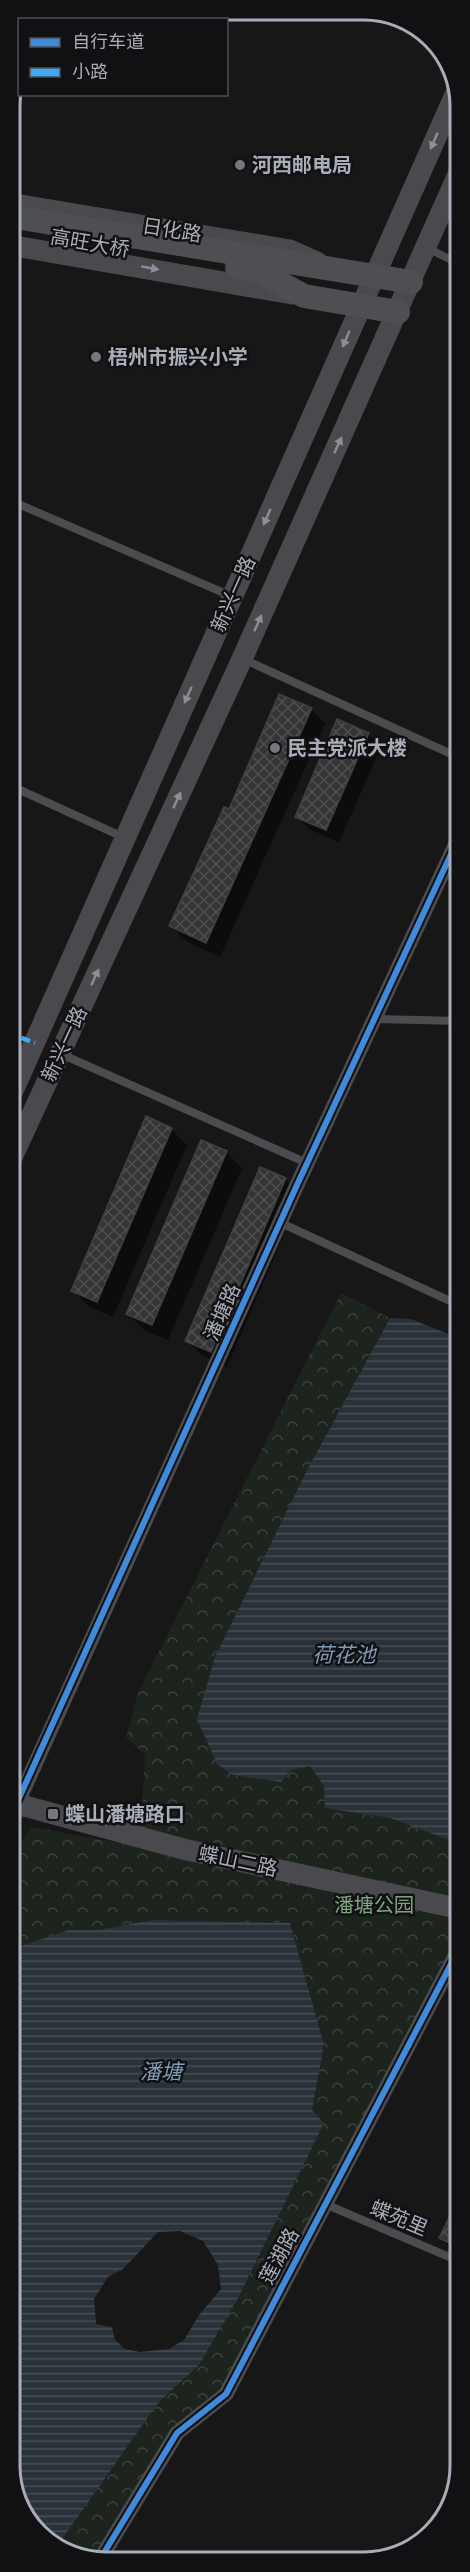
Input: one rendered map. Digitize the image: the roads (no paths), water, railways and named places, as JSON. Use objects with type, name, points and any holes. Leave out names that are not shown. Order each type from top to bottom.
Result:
[{"type":"main road","name":"新兴一路","points":[[20,1075],[450,106]]},
{"type":"main road","name":"新兴一路","points":[[20,1140],[242,659],[450,193]]},
{"type":"main road","name":"日化路","points":[[20,205],[290,250],[331,269]]},
{"type":"main road","name":"高旺大桥","points":[[20,218],[171,249]]},
{"type":"main road","name":"高旺大桥","points":[[20,230],[171,249]]},
{"type":"main road","name":"日化路","points":[[20,247],[398,312]]},
{"type":"main road","name":"日化路","points":[[171,249],[331,269],[411,282]]},
{"type":"main road","name":"日化路","points":[[171,249],[256,270],[304,296]]},
{"type":"main road","name":"蝶山二路","points":[[20,1810],[187,1850],[450,1907]]},
{"type":"street","name":"潘塘路","points":[[20,1791],[450,857]]},
{"type":"street","name":"莲湖路","points":[[105,2552],[177,2433],[226,2394],[450,1966]]},
{"type":"lane","points":[[426,248],[450,259]]},
{"type":"lane","points":[[20,506],[232,596]]},
{"type":"lane","points":[[242,659],[450,753]]},
{"type":"lane","points":[[20,791],[125,838]]},
{"type":"lane","points":[[375,1019],[450,1021]]},
{"type":"lane","points":[[60,1053],[308,1163]]},
{"type":"lane","points":[[281,1222],[450,1301]]},
{"type":"lane","name":"蝶苑里","points":[[325,2204],[450,2257]]},
{"type":"water","name":"荷花池","points":[[390,1318],[411,1319],[450,1335],[449,1840],[390,1818],[325,1808],[324,1786],[310,1766],[291,1770],[281,1782],[233,1775],[217,1764],[197,1719],[215,1657],[305,1474]]},
{"type":"water","name":"潘塘","points":[[152,1920],[290,1923],[324,2045],[312,2110],[324,2123],[238,2298],[199,2365],[158,2403],[61,2540],[53,2535],[34,2514],[22,2489],[20,2478],[20,1946],[68,1930],[98,1930]],"holes":[[[180,2231],[203,2241],[218,2265],[221,2289],[199,2315],[184,2340],[169,2349],[140,2352],[125,2349],[115,2340],[112,2327],[96,2324],[94,2299],[108,2277],[123,2269],[158,2232]]]},
{"type":"place","name":"河西邮电局","points":[[240,165]]},
{"type":"place","name":"梧州市振兴小学","points":[[96,357]]},
{"type":"place","name":"民主党派大楼","points":[[275,748]]},
{"type":"place","name":"蝶山潘塘路口","points":[[53,1814]]},
{"type":"park label","name":"潘塘公园","points":[[374,1905]]}]
